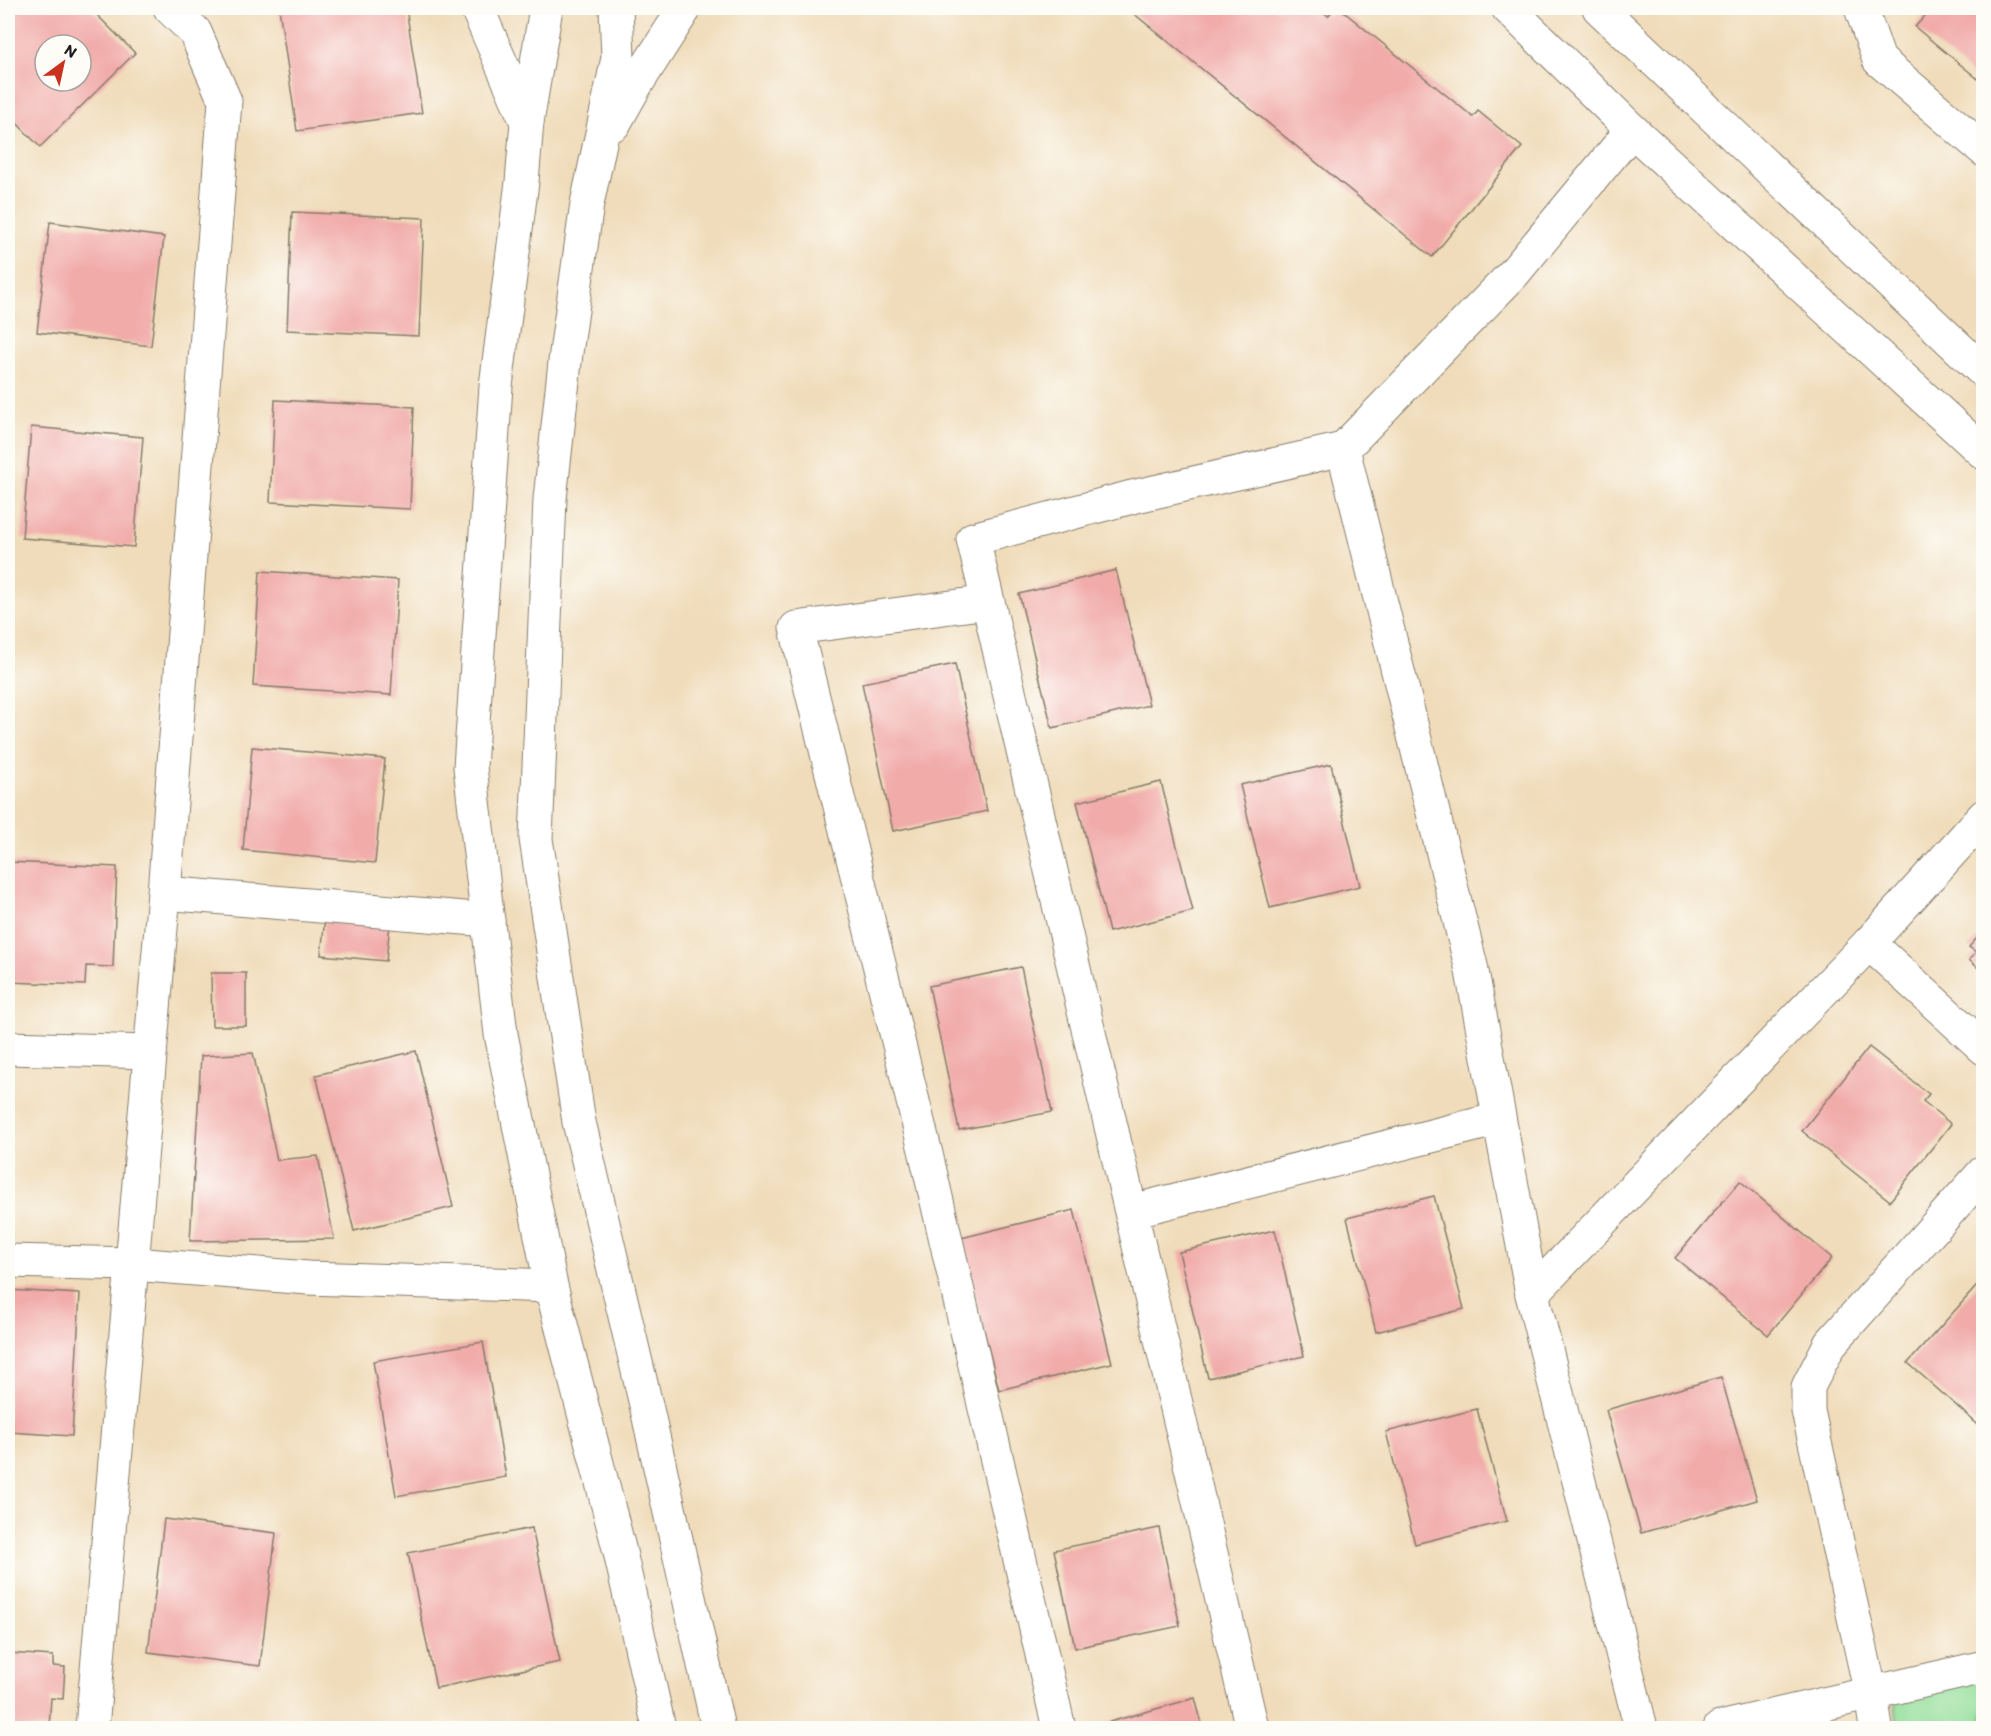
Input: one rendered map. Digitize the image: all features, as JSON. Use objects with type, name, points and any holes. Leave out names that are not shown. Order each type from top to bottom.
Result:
[{"type":"street","points":[[92,1728],[164,893],[225,101],[195,32],[170,8]]},
{"type":"street","points":[[477,8],[527,122]]},
{"type":"street","points":[[546,8],[527,122],[522,182],[495,386],[470,766],[501,1034],[551,1286],[620,1552],[659,1728]]},
{"type":"street","points":[[616,8],[618,58],[587,204],[566,353],[550,499],[536,839],[579,1122],[647,1409],[718,1728]]},
{"type":"street","points":[[597,155],[637,83],[685,8]]},
{"type":"street","points":[[1508,8],[1632,130],[1983,453]]},
{"type":"street","points":[[1599,8],[1983,372]]},
{"type":"street","points":[[1861,8],[1879,60],[1983,150]]},
{"type":"street","points":[[1252,1728],[973,538],[1132,497],[1343,449],[1514,273],[1632,130]]},
{"type":"street","points":[[1343,449],[1471,966],[1532,1294],[1641,1728]]},
{"type":"street","points":[[988,602],[796,628],[923,1143],[1059,1728]]},
{"type":"street","points":[[1532,1294],[1869,943],[1983,816]]},
{"type":"street","points":[[164,893],[488,920]]},
{"type":"street","points":[[1869,943],[1983,1048]]},
{"type":"street","points":[[8,1048],[150,1052]]},
{"type":"street","points":[[1132,1211],[1499,1119]]},
{"type":"street","points":[[1876,1728],[1871,1694],[1808,1411],[1808,1388],[1830,1344],[1983,1172]]},
{"type":"street","points":[[8,1262],[133,1264],[308,1278],[551,1286]]},
{"type":"street","points":[[1720,1728],[1983,1667]]},
{"type":"green space","points":[[1983,1677],[1983,1728],[1898,1728],[1894,1699]]},
{"type":"building","points":[[8,8],[90,8],[135,53],[40,147],[8,114]]},
{"type":"building","points":[[279,8],[406,8],[422,113],[297,131]]},
{"type":"building","points":[[1127,8],[1318,8],[1328,16],[1335,8],[1339,8],[1473,117],[1478,111],[1522,147],[1432,257]]},
{"type":"building","points":[[1932,8],[1984,8],[1984,84],[1915,27]]},
{"type":"building","points":[[292,212],[424,218],[419,336],[287,330]]},
{"type":"building","points":[[50,222],[164,237],[151,346],[37,332]]},
{"type":"building","points":[[275,400],[414,407],[410,509],[270,502]]},
{"type":"building","points":[[31,427],[143,437],[134,547],[22,538]]},
{"type":"building","points":[[1116,570],[1149,705],[1052,728],[1019,594]]},
{"type":"building","points":[[260,571],[398,580],[391,695],[253,686]]},
{"type":"building","points":[[955,664],[987,811],[893,831],[862,683]]},
{"type":"building","points":[[252,747],[385,759],[375,863],[243,850]]},
{"type":"building","points":[[1331,764],[1360,886],[1270,908],[1240,785]]},
{"type":"building","points":[[1161,782],[1193,911],[1109,932],[1077,802]]},
{"type":"building","points":[[8,862],[117,867],[113,967],[86,966],[85,985],[8,982]]},
{"type":"building","points":[[325,918],[390,924],[386,961],[321,955]]},
{"type":"building","points":[[1984,930],[1984,973],[1969,960],[1976,952],[1969,947]]},
{"type":"building","points":[[1021,967],[1052,1112],[959,1130],[929,986]]},
{"type":"building","points":[[211,973],[246,973],[246,1026],[212,1026]]},
{"type":"building","points":[[1869,1047],[1929,1094],[1923,1101],[1951,1124],[1890,1201],[1802,1131]]},
{"type":"building","points":[[416,1051],[453,1207],[354,1231],[316,1075]]},
{"type":"building","points":[[253,1053],[277,1160],[318,1156],[334,1239],[190,1241],[201,1056]]},
{"type":"building","points":[[1740,1181],[1832,1258],[1768,1335],[1675,1258]]},
{"type":"building","points":[[1434,1196],[1464,1309],[1376,1332],[1347,1218]]},
{"type":"building","points":[[1074,1210],[1112,1363],[999,1390],[961,1238]]},
{"type":"building","points":[[1275,1230],[1304,1356],[1208,1378],[1179,1252]]},
{"type":"building","points":[[1984,1278],[1984,1430],[1908,1363]]},
{"type":"building","points":[[8,1290],[80,1294],[72,1436],[8,1432]]},
{"type":"building","points":[[483,1342],[506,1477],[396,1496],[373,1361]]},
{"type":"building","points":[[1721,1377],[1757,1500],[1641,1533],[1606,1410]]},
{"type":"building","points":[[1477,1409],[1507,1521],[1415,1544],[1386,1432]]},
{"type":"building","points":[[164,1519],[276,1533],[260,1666],[148,1652]]},
{"type":"building","points":[[532,1528],[560,1662],[436,1688],[408,1553]]},
{"type":"building","points":[[1159,1528],[1180,1626],[1075,1648],[1054,1550]]},
{"type":"building","points":[[8,1653],[53,1656],[53,1666],[65,1667],[63,1699],[51,1698],[49,1728],[8,1728]]},
{"type":"building","points":[[1195,1698],[1203,1728],[1088,1728]]}]
